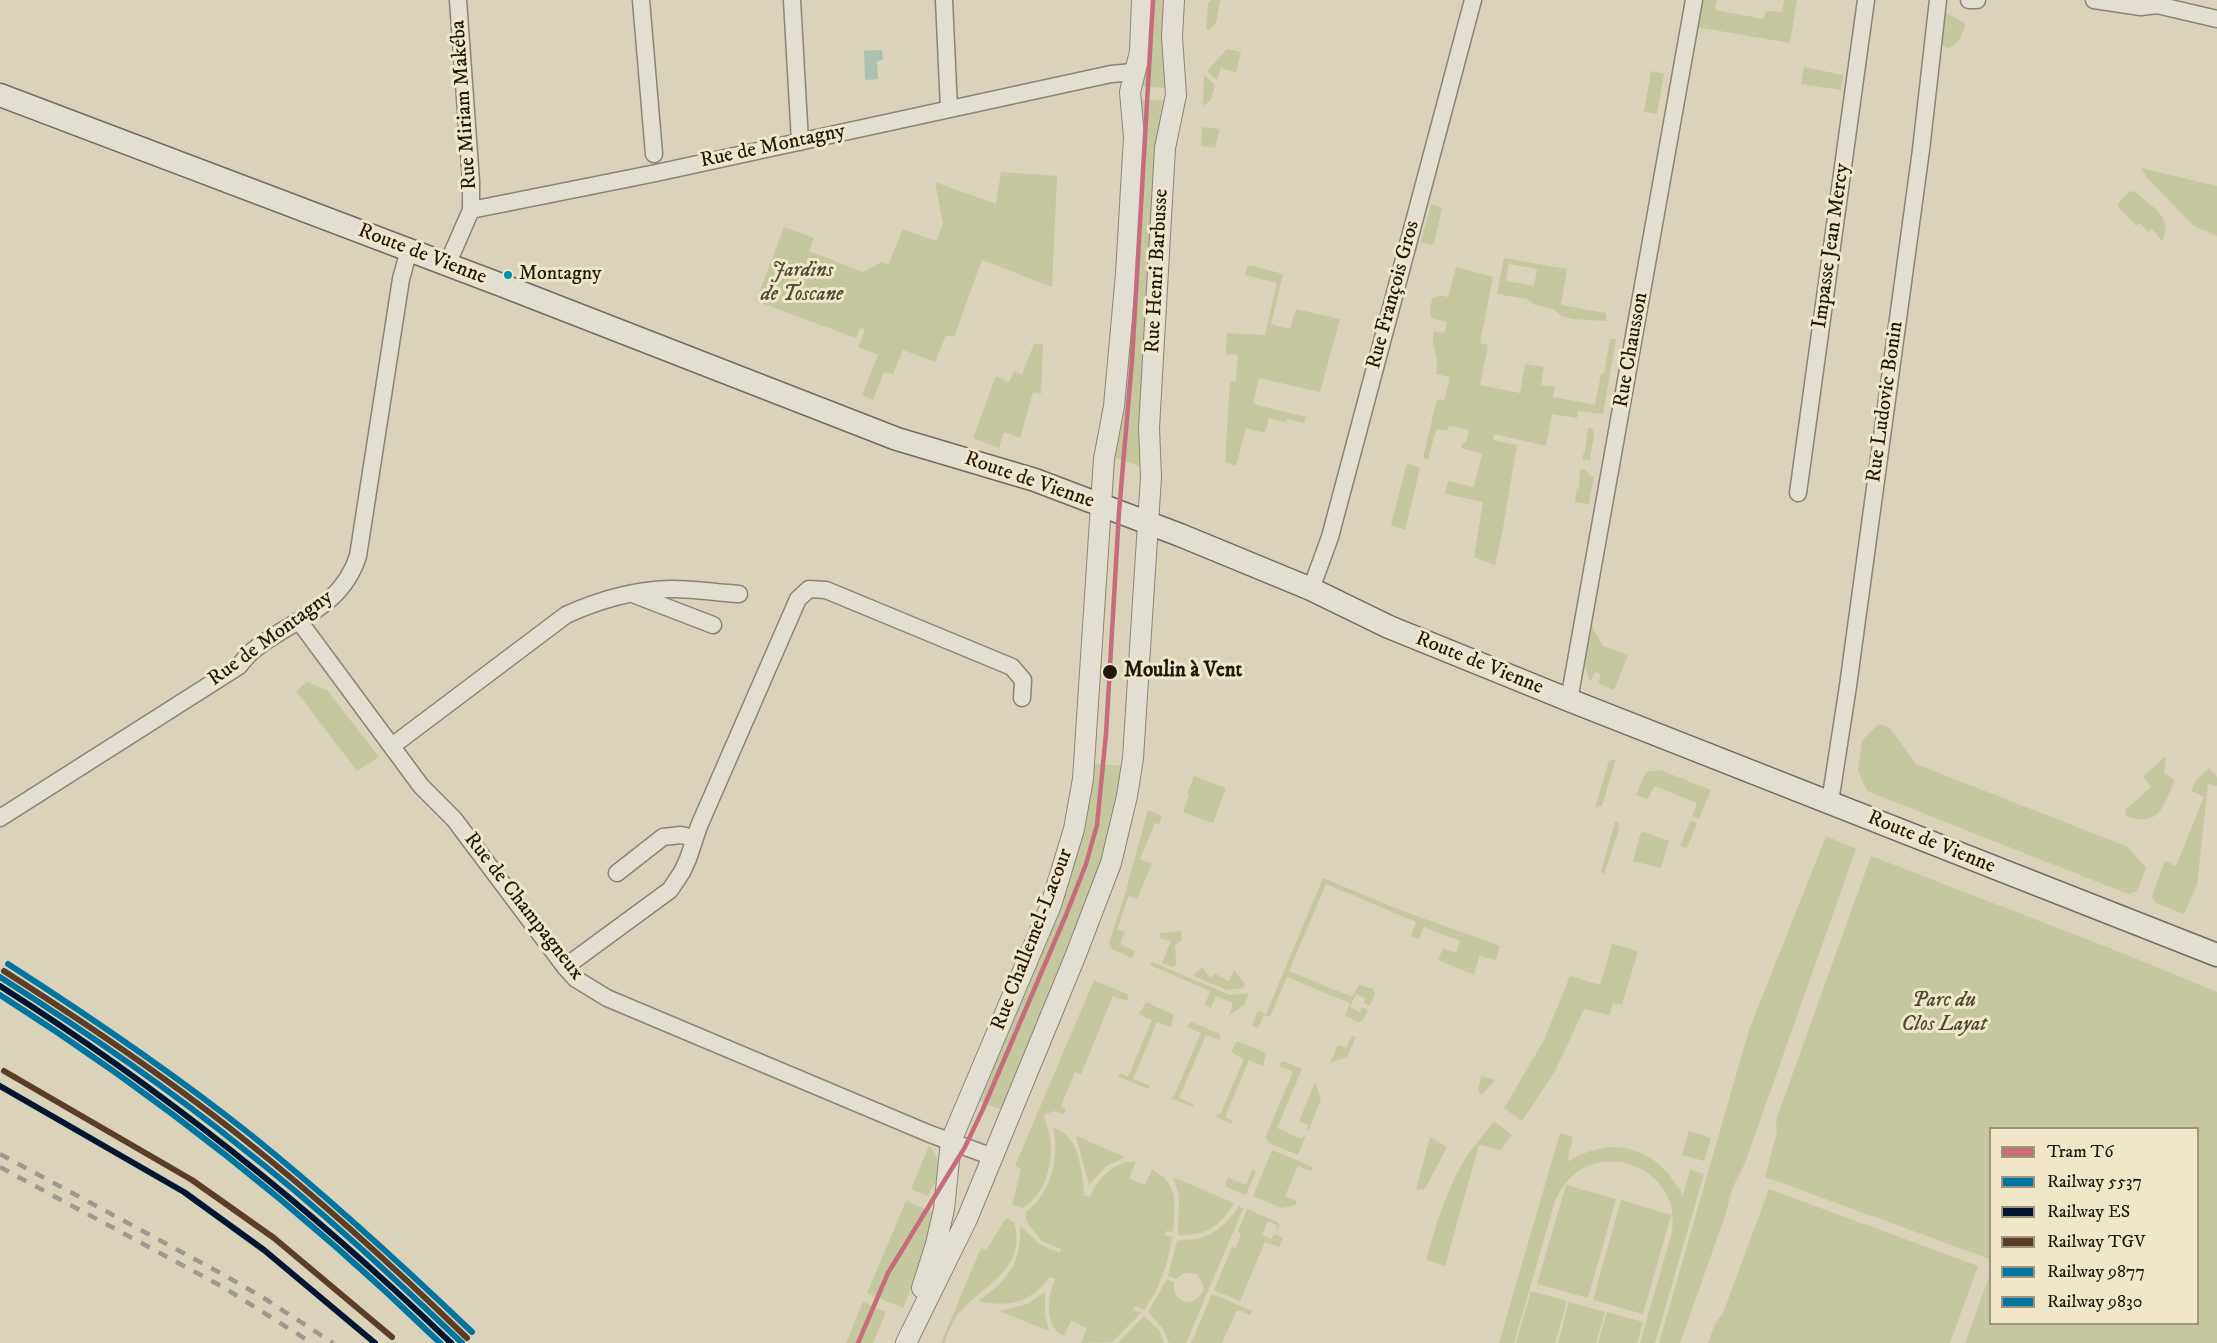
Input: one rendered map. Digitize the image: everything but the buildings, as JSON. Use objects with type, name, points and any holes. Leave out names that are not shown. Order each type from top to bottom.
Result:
[{"type":"main road","name":"Route de Vienne","points":[[0,95],[897,439],[1035,480],[1100,514],[1147,534],[1311,589],[1389,627],[1569,700],[2217,955]]},
{"type":"street","name":"Rue Miriam Makéba","points":[[458,0],[471,210]]},
{"type":"street","points":[[641,0],[654,154]]},
{"type":"street","points":[[792,0],[800,142]]},
{"type":"street","points":[[944,0],[949,110]]},
{"type":"street","name":"Rue Henri Barbusse","points":[[1100,514],[1104,459],[1114,406],[1126,274],[1134,137],[1130,92],[1133,72],[1140,52],[1142,0]]},
{"type":"street","name":"Rue Henri Barbusse","points":[[1147,534],[1151,477],[1149,428],[1165,148],[1176,95],[1172,37],[1174,0]]},
{"type":"street","name":"Rue François Gros","points":[[1311,589],[1330,537],[1473,0]]},
{"type":"street","name":"Rue Chausson","points":[[1569,700],[1694,0]]},
{"type":"street","name":"Impasse Jean Mercy","points":[[1798,493],[1866,0]]},
{"type":"street","name":"Rue Ludovic Bonin","points":[[1830,802],[1919,160],[1938,0]]},
{"type":"street","points":[[1969,0],[1977,0]]},
{"type":"street","points":[[2094,0],[2141,7],[2153,2],[2217,19]]},
{"type":"street","name":"Rue de Montagny","points":[[471,210],[485,209],[1111,74],[1133,72]]},
{"type":"street","points":[[447,265],[471,210]]},
{"type":"street","name":"Rue de Montagny","points":[[0,818],[239,666],[255,649],[333,598],[347,581],[358,556],[400,279],[409,250]]},
{"type":"street","name":"Rue Challemel-Lacour","points":[[905,1343],[936,1244],[946,1197],[951,1141],[1051,905],[1074,829],[1086,756],[1100,514]]},
{"type":"street","name":"Rue Challemel-Lacour","points":[[905,1343],[967,1219],[1111,863],[1120,831],[1133,758],[1147,534]]},
{"type":"street","points":[[392,746],[566,615],[596,601],[669,589],[739,594]]},
{"type":"street","points":[[565,967],[670,890],[682,872],[696,832],[798,600],[809,589],[826,590],[1012,667],[1023,680],[1022,698]]},
{"type":"street","points":[[632,594],[713,625]]},
{"type":"street","name":"Rue de Champagneux","points":[[299,621],[421,786],[454,819],[576,979],[607,998],[993,1157]]},
{"type":"street","points":[[617,873],[663,837],[696,832]]},
{"type":"green space","points":[[1149,0],[1168,0],[1168,88],[1139,86]]},
{"type":"green space","points":[[1212,0],[1220,0],[1216,23],[1209,30],[1206,29],[1208,3]]},
{"type":"green space","points":[[1701,0],[1717,0],[1715,10],[1764,19],[1766,11],[1782,12],[1784,0],[1797,0],[1790,43],[1696,27]]},
{"type":"green space","points":[[1945,12],[1966,24],[1957,43],[1946,48],[1941,44]]},
{"type":"green space","points":[[1227,49],[1241,52],[1236,73],[1221,68],[1217,80],[1207,71]]},
{"type":"green space","points":[[1804,67],[1843,75],[1841,90],[1801,84]]},
{"type":"green space","points":[[1651,71],[1664,74],[1657,114],[1644,112]]},
{"type":"green space","points":[[1204,75],[1215,85],[1211,100],[1203,106]]},
{"type":"green space","points":[[1138,99],[1168,101],[1144,468],[1114,457],[1123,411],[1129,359],[1141,141]]},
{"type":"green space","points":[[1202,127],[1220,129],[1215,148],[1201,146]]},
{"type":"green space","points":[[2141,168],[2217,186],[2217,236],[2194,226],[2147,178]]},
{"type":"green space","name":"Jardins de Toscane","points":[[1001,172],[1057,176],[1052,287],[982,260],[954,337],[946,335],[935,362],[903,350],[893,374],[884,372],[873,400],[862,395],[878,355],[858,347],[865,330],[860,328],[856,338],[756,301],[784,227],[814,238],[809,251],[863,272],[882,262],[888,265],[903,229],[936,241],[943,224],[935,182],[996,204]]},
{"type":"green space","points":[[2130,191],[2141,196],[2163,218],[2166,229],[2162,241],[2152,229],[2148,232],[2140,223],[2136,226],[2117,205]]},
{"type":"green space","points":[[1431,204],[1442,209],[1432,245],[1421,242]]},
{"type":"green space","points":[[1504,258],[1567,269],[1561,305],[1606,313],[1606,321],[1572,319],[1562,316],[1553,309],[1535,305],[1527,299],[1497,294]],"holes":[[[1509,264],[1537,269],[1534,286],[1506,281]]]},
{"type":"green space","points":[[1250,265],[1283,274],[1271,324],[1290,329],[1296,309],[1340,319],[1320,392],[1259,378],[1253,404],[1306,417],[1304,423],[1269,418],[1265,433],[1246,428],[1236,466],[1225,462],[1230,381],[1236,381],[1238,355],[1226,354],[1227,333],[1265,335],[1277,283],[1245,275]]},
{"type":"green space","points":[[1456,267],[1493,277],[1480,343],[1488,345],[1480,385],[1520,393],[1525,364],[1544,367],[1541,385],[1555,387],[1553,397],[1595,405],[1601,374],[1604,374],[1610,339],[1616,339],[1603,414],[1578,411],[1577,418],[1552,414],[1546,446],[1494,434],[1493,440],[1517,445],[1495,565],[1474,557],[1483,502],[1445,494],[1448,481],[1474,487],[1482,454],[1461,448],[1463,442],[1466,443],[1469,430],[1449,426],[1447,431],[1436,429],[1428,460],[1423,458],[1437,399],[1444,401],[1450,377],[1436,374],[1434,331],[1444,333],[1447,322],[1431,318],[1430,307],[1433,297],[1437,298],[1438,295],[1448,297]]},
{"type":"green space","points":[[1034,344],[1043,344],[1041,394],[1033,392],[1020,438],[1004,432],[999,448],[973,438],[996,376],[1009,382],[1014,371],[1022,374]]},
{"type":"green space","points":[[1588,428],[1593,429],[1594,433],[1591,460],[1582,460],[1585,452]]},
{"type":"green space","points":[[1407,463],[1420,468],[1405,530],[1391,525]]},
{"type":"green space","points":[[1580,469],[1594,476],[1589,504],[1575,502],[1577,489],[1579,489]]},
{"type":"green space","points":[[1592,626],[1603,646],[1628,655],[1614,690],[1598,683],[1601,674],[1595,672],[1591,681],[1589,680],[1585,664]]},
{"type":"green space","points":[[307,682],[327,690],[379,757],[357,771],[296,691]]},
{"type":"green space","points":[[1879,724],[1889,727],[1916,764],[2128,847],[2146,868],[2137,891],[2128,894],[1867,791],[1858,771],[1862,740]]},
{"type":"green space","points":[[2166,756],[2164,773],[2175,780],[2159,812],[2146,819],[2126,816],[2125,810],[2151,787],[2143,776]]},
{"type":"green space","points":[[1616,759],[1602,806],[1595,808],[1609,761]]},
{"type":"green space","points":[[1091,764],[1126,766],[1109,849],[1004,1111],[976,1099]]},
{"type":"green space","points":[[2209,768],[2217,777],[2217,786],[2208,784],[2197,885],[2184,914],[2156,903],[2152,896],[2165,861],[2176,866],[2204,797],[2191,791],[2196,780]]},
{"type":"green space","points":[[1660,770],[1711,790],[1699,819],[1692,816],[1697,803],[1654,786],[1648,799],[1636,795],[1646,772]]},
{"type":"green space","points":[[1194,776],[1226,788],[1213,823],[1183,812]]},
{"type":"green space","points":[[1148,810],[1162,816],[1159,824],[1155,823],[1140,859],[1152,864],[1137,899],[1129,896],[1117,929],[1125,932],[1120,944],[1135,951],[1132,958],[1112,949],[1109,943]]},
{"type":"green space","points":[[1691,820],[1697,823],[1687,848],[1680,846]]},
{"type":"green space","points":[[1615,822],[1618,822],[1619,830],[1604,874],[1601,872]]},
{"type":"green space","points":[[1641,831],[1669,841],[1661,868],[1633,861]]},
{"type":"green space","points":[[1826,836],[1856,849],[1745,1163],[1732,1189],[1725,1216],[1680,1343],[1659,1343],[1749,1030]]},
{"type":"green space","name":"Parc du Clos Layat","points":[[1871,856],[2217,992],[2217,1343],[1965,1343],[1989,1277],[1989,1325],[2199,1325],[2199,1127],[1989,1127],[1989,1259],[1765,1177],[1777,1132],[1776,1120]]},
{"type":"green space","points":[[1323,878],[1400,910],[1500,946],[1496,960],[1479,956],[1474,975],[1438,960],[1443,948],[1456,953],[1460,941],[1424,927],[1419,939],[1411,936],[1416,922],[1326,884],[1289,971],[1352,997],[1359,985],[1373,989],[1375,994],[1370,1006],[1364,1003],[1365,998],[1356,994],[1350,1007],[1360,1012],[1362,1007],[1368,1010],[1363,1020],[1359,1022],[1345,1016],[1350,1003],[1287,977],[1270,1017],[1264,1015],[1258,1028],[1252,1025],[1258,1011],[1266,1014]]},
{"type":"green space","points":[[1181,931],[1182,940],[1175,945],[1176,964],[1173,967],[1162,963],[1171,941],[1159,938],[1160,933]]},
{"type":"green space","points":[[1612,944],[1638,951],[1622,1005],[1613,1003],[1610,1015],[1584,1009],[1555,1071],[1522,1121],[1504,1108],[1544,1040],[1570,976],[1600,985]]},
{"type":"green space","points":[[1152,962],[1230,995],[1249,993],[1244,1005],[1229,1016],[1233,1003],[1216,996],[1211,1008],[1205,1005],[1210,991],[1150,965]]},
{"type":"green space","points":[[1202,967],[1210,978],[1215,974],[1229,981],[1234,970],[1245,984],[1243,988],[1227,990],[1194,976]]},
{"type":"green space","points":[[1094,980],[1129,995],[1127,1001],[1113,996],[1081,1074],[1075,1072],[1061,1106],[1066,1109],[1064,1114],[1054,1111],[1044,1115],[1051,1157],[1046,1177],[1037,1195],[1023,1208],[1012,1205],[1021,1169],[1015,1166]]},
{"type":"green space","points":[[1146,1002],[1174,1015],[1171,1027],[1157,1022],[1133,1079],[1150,1086],[1148,1089],[1118,1076],[1120,1073],[1128,1077],[1152,1020],[1139,1014]]},
{"type":"green space","points":[[1191,1022],[1220,1034],[1220,1040],[1206,1035],[1179,1098],[1194,1105],[1193,1107],[1171,1098],[1174,1096],[1201,1033],[1187,1027]]},
{"type":"green space","points":[[1352,1036],[1356,1037],[1347,1057],[1330,1063],[1338,1045],[1346,1048]]},
{"type":"green space","points":[[1237,1041],[1266,1053],[1263,1066],[1249,1060],[1225,1117],[1233,1121],[1232,1124],[1216,1117],[1217,1114],[1220,1115],[1244,1059],[1231,1052]]},
{"type":"green space","points":[[1283,1061],[1302,1069],[1277,1128],[1302,1139],[1304,1134],[1305,1138],[1298,1155],[1271,1144],[1265,1138],[1293,1072],[1279,1066]]},
{"type":"green space","points":[[1481,1076],[1495,1080],[1482,1095],[1478,1091]]},
{"type":"green space","points":[[1315,1082],[1321,1099],[1309,1129],[1306,1131],[1308,1125],[1299,1121]]},
{"type":"green space","points":[[1494,1121],[1512,1135],[1501,1150],[1479,1145],[1445,1266],[1426,1260],[1452,1183],[1468,1154]]},
{"type":"green space","points":[[1053,1127],[1073,1143],[1082,1173],[1084,1195],[1090,1197],[1102,1177],[1114,1167],[1136,1162],[1129,1178],[1145,1185],[1152,1169],[1167,1182],[1174,1196],[1173,1232],[1166,1231],[1164,1235],[1172,1237],[1166,1266],[1159,1284],[1144,1310],[1135,1306],[1133,1310],[1141,1313],[1112,1342],[1081,1343],[1087,1328],[1071,1321],[1064,1336],[1057,1332],[1050,1318],[1050,1293],[1055,1279],[1050,1277],[1035,1292],[1019,1301],[1000,1304],[978,1301],[998,1286],[1016,1260],[1020,1225],[1039,1244],[1060,1253],[1061,1249],[1042,1241],[1026,1221],[1026,1212],[1042,1194],[1052,1173],[1055,1150]]},
{"type":"green space","points":[[1689,1131],[1711,1138],[1704,1161],[1682,1155]]},
{"type":"green space","points":[[1560,1133],[1573,1137],[1567,1162],[1584,1153],[1601,1148],[1618,1147],[1633,1150],[1661,1166],[1683,1195],[1690,1170],[1704,1174],[1655,1343],[1640,1343],[1672,1232],[1671,1205],[1664,1190],[1642,1169],[1613,1162],[1597,1163],[1583,1168],[1561,1189],[1555,1201],[1514,1343],[1499,1343]]},
{"type":"green space","points":[[1076,1136],[1124,1158],[1106,1166],[1089,1185]]},
{"type":"green space","points":[[1430,1137],[1447,1147],[1425,1189],[1416,1190]]},
{"type":"green space","points":[[929,1146],[937,1159],[939,1171],[927,1196],[911,1189]]},
{"type":"green space","points":[[1272,1150],[1313,1167],[1311,1171],[1298,1166],[1285,1196],[1297,1201],[1295,1205],[1282,1208],[1253,1196]]},
{"type":"green space","points":[[1252,1170],[1256,1171],[1246,1195],[1225,1186],[1228,1177],[1246,1185]]},
{"type":"green space","points":[[1173,1177],[1234,1203],[1218,1224],[1204,1232],[1178,1235],[1179,1196]]},
{"type":"green space","points":[[1566,1185],[1616,1199],[1588,1298],[1537,1284]]},
{"type":"green space","points":[[1769,1189],[1978,1266],[1950,1343],[1708,1343],[1715,1324],[1723,1313]]},
{"type":"green space","points":[[1621,1200],[1671,1215],[1643,1314],[1593,1300]]},
{"type":"green space","points":[[906,1201],[933,1212],[921,1262],[903,1308],[867,1293]]},
{"type":"green space","points":[[1239,1206],[1243,1209],[1186,1343],[1169,1343],[1163,1329],[1148,1312],[1167,1279],[1174,1282],[1177,1296],[1186,1302],[1196,1299],[1204,1287],[1198,1275],[1192,1273],[1186,1273],[1176,1279],[1168,1276],[1177,1241],[1196,1239],[1210,1234],[1226,1222]]},
{"type":"green space","points":[[1247,1209],[1277,1222],[1279,1226],[1277,1231],[1277,1225],[1268,1221],[1262,1235],[1271,1239],[1274,1234],[1283,1238],[1279,1247],[1265,1242],[1240,1301],[1214,1290],[1232,1247],[1236,1248],[1241,1234],[1238,1232]]},
{"type":"green space","points":[[1006,1218],[1014,1222],[1016,1238],[1015,1251],[1010,1263],[959,1314],[951,1325],[945,1343],[941,1343],[981,1248],[986,1250]]},
{"type":"green space","points":[[1531,1291],[1567,1301],[1555,1343],[1516,1343]]},
{"type":"green space","points":[[1045,1292],[1045,1315],[1049,1331],[999,1311],[1028,1304]]},
{"type":"green space","points":[[1212,1294],[1252,1311],[1250,1315],[1237,1310],[1222,1343],[1191,1343]]},
{"type":"green space","points":[[863,1302],[886,1312],[873,1343],[846,1343]]},
{"type":"green space","points":[[1569,1302],[1605,1312],[1596,1343],[1558,1343]]},
{"type":"green space","points":[[1607,1312],[1643,1322],[1637,1343],[1598,1343]]},
{"type":"green space","points":[[1144,1316],[1159,1330],[1164,1343],[1118,1343]]},
{"type":"shaded area","points":[[882,50],[883,60],[877,61],[878,79],[865,80],[864,51]]},
{"type":"railway","points":[[0,1154],[224,1275],[333,1343]]},
{"type":"railway","points":[[0,1167],[223,1287],[312,1343]]},
{"type":"tram line","name":"T6","points":[[858,1343],[888,1273],[965,1147],[983,1109],[1066,915],[1086,864],[1097,825],[1106,734],[1119,512],[1132,360],[1153,0]]},
{"type":"rail line","name":"9830","points":[[8,964],[132,1046],[251,1135],[364,1231],[472,1332]]},
{"type":"rail line","name":"TGV","points":[[4,971],[127,1053],[246,1141],[359,1236],[467,1338]]},
{"type":"rail line","name":"5537","points":[[0,977],[123,1059],[241,1147],[354,1242],[462,1343]]},
{"type":"rail line","name":"ES","points":[[0,986],[120,1067],[234,1153],[344,1245],[451,1343]]},
{"type":"rail line","name":"9877","points":[[0,995],[117,1074],[229,1158],[337,1248],[440,1343]]},
{"type":"rail line","name":"TGV","points":[[4,1071],[192,1180],[274,1238],[392,1337]]},
{"type":"rail line","name":"ES","points":[[0,1086],[184,1192],[264,1250],[375,1343]]},
{"type":"place","name":"Montagny","points":[[508,275]]},
{"type":"place","name":"Moulin à Vent","points":[[1110,672]]}]
